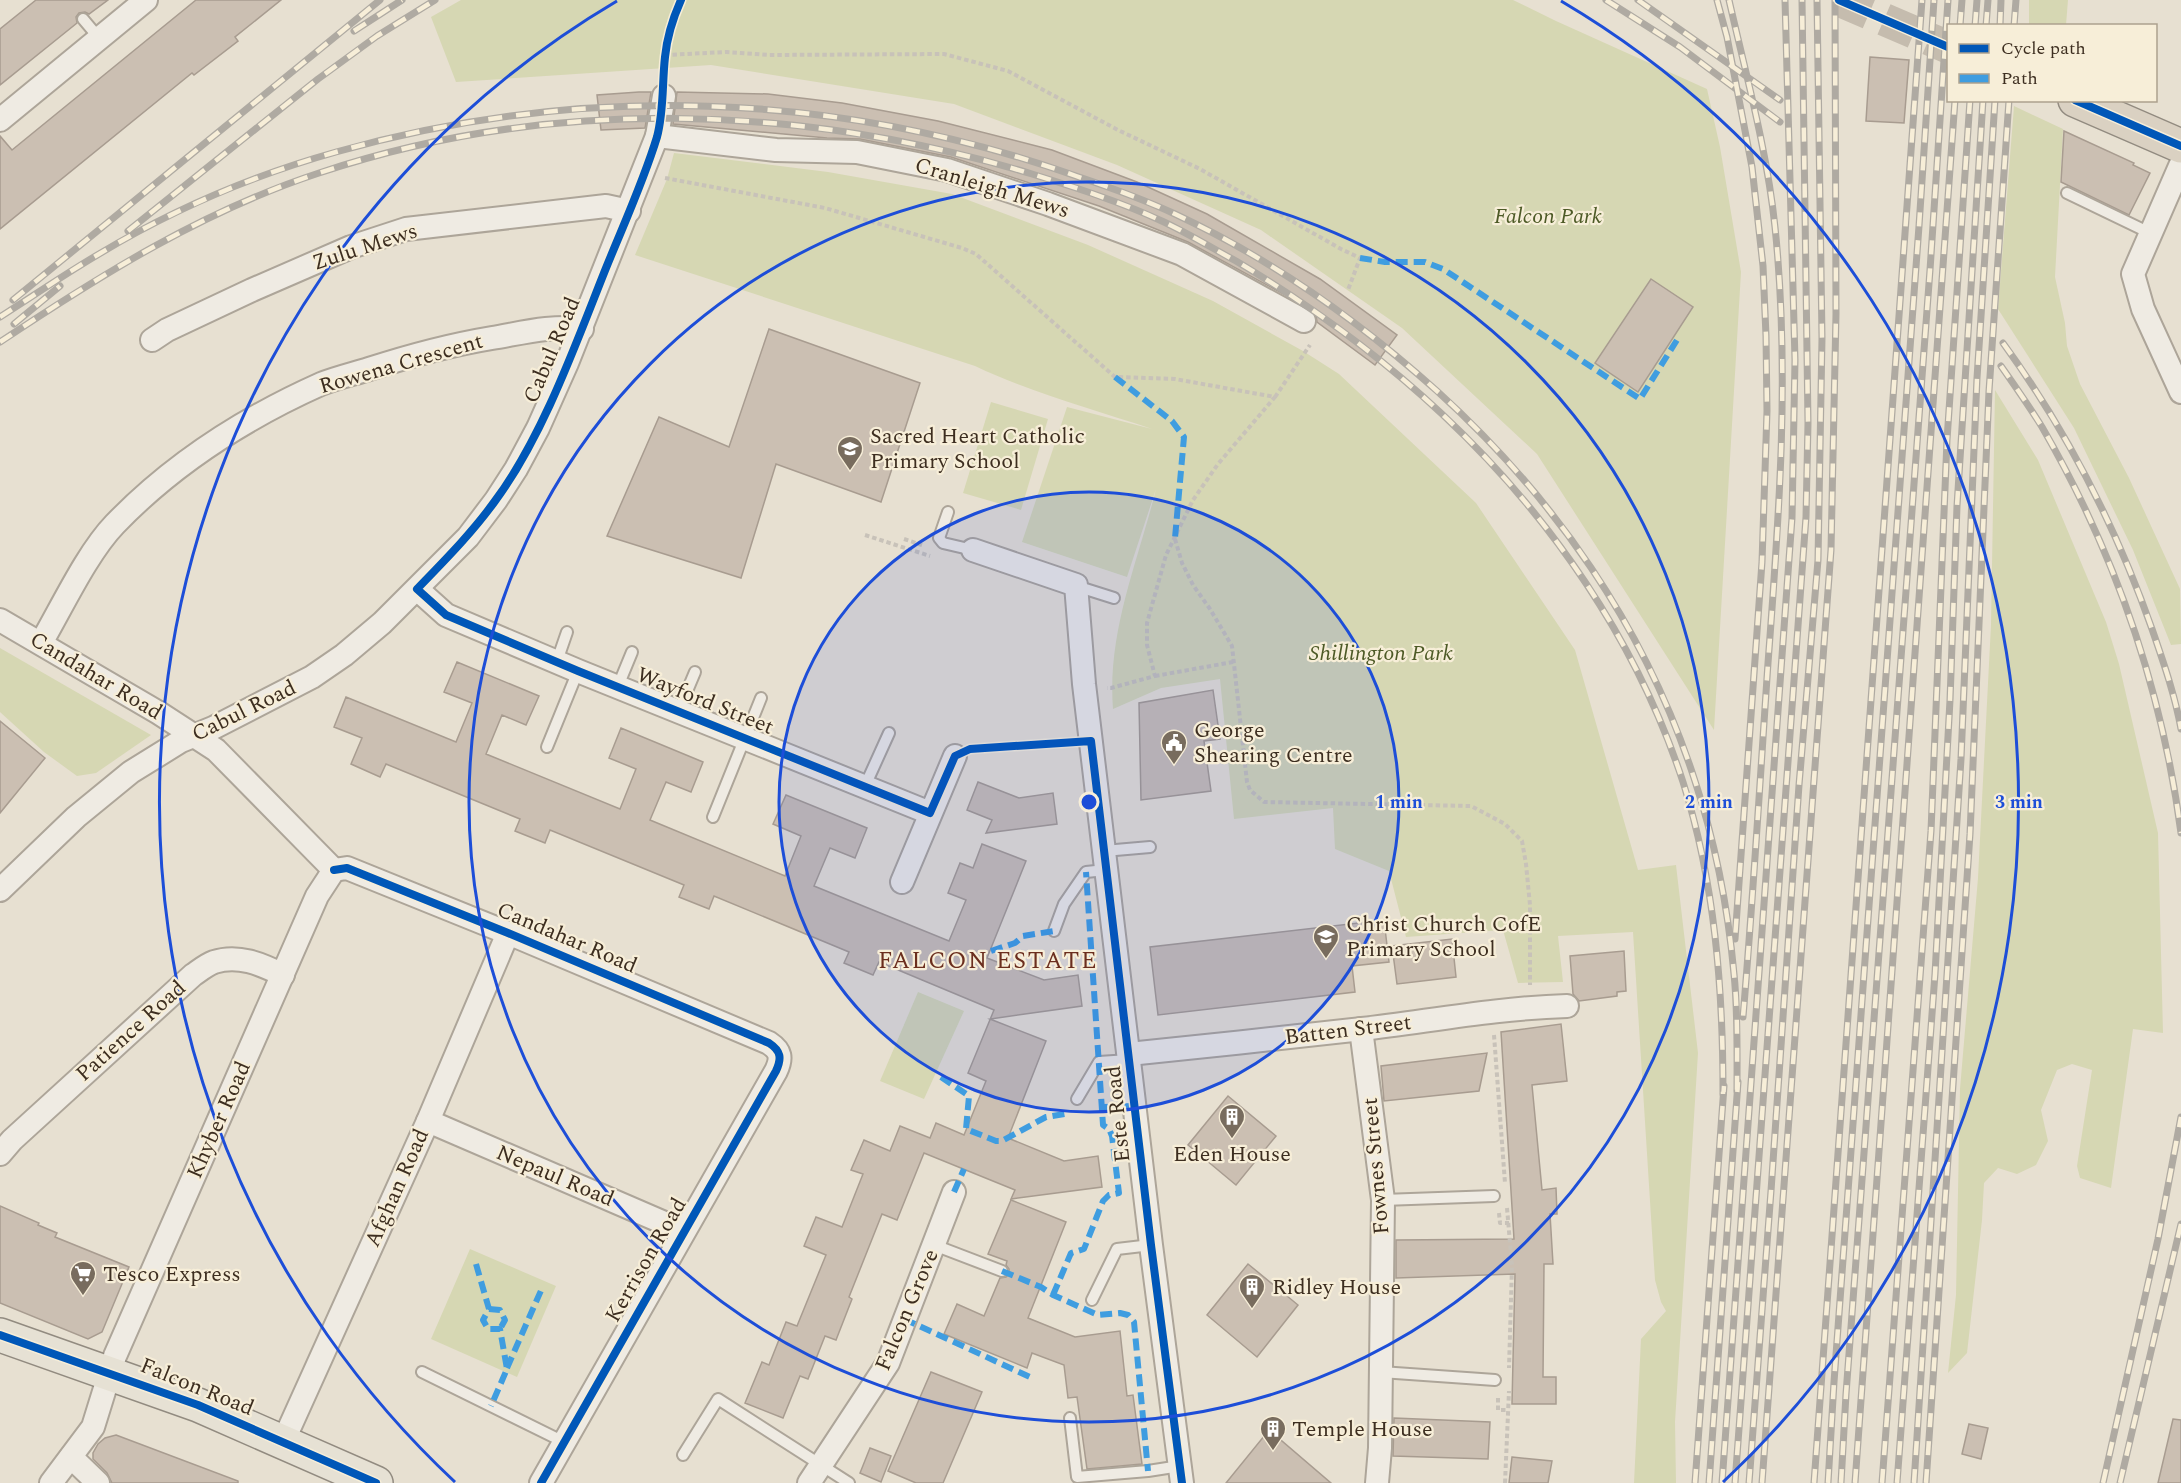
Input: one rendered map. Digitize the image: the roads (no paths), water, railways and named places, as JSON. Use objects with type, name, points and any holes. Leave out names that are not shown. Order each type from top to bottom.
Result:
[{"type":"highway","points":[[2080,102],[2181,146]]},
{"type":"main road","name":"Falcon Road","points":[[0,1335],[198,1405],[376,1483]]},
{"type":"street","points":[[0,120],[146,0]]},
{"type":"street","name":"Cabul Road","points":[[0,890],[76,817],[131,772],[181,741],[213,728],[312,677],[367,636],[468,537],[516,469],[538,428],[582,329],[644,173],[657,136],[664,96]]},
{"type":"street","name":"Cranleigh Mews","points":[[657,136],[776,150],[856,152],[947,170],[1048,204],[1182,254],[1310,329]]},
{"type":"street","points":[[2181,164],[2133,273],[2142,309],[2181,392]]},
{"type":"street","name":"Zulu Mews","points":[[152,340],[167,330],[252,290],[351,247],[406,229],[606,206],[629,211]]},
{"type":"street","name":"Rowena Crescent","points":[[41,643],[98,544],[114,524],[156,486],[213,442],[323,383],[399,360],[480,340],[554,327],[582,329]]},
{"type":"street","points":[[973,550],[1076,585]]},
{"type":"street","name":"Este Road","points":[[1076,585],[1084,684],[1179,1478]]},
{"type":"street","name":"Wayford Street","points":[[417,589],[446,615],[578,671],[930,813]]},
{"type":"street","name":"Candahar Road","points":[[0,620],[195,735],[216,750],[334,870],[347,868],[508,933],[769,1043],[779,1049],[780,1054]]},
{"type":"street","points":[[902,882],[955,756]]},
{"type":"street","name":"Khyber Road","points":[[51,1483],[93,1427],[109,1372],[317,896],[334,870]]},
{"type":"street","name":"Afghan Road","points":[[283,1442],[428,1120],[508,933]]},
{"type":"street","name":"Patience Road","points":[[0,1154],[12,1140],[193,975],[213,962],[241,959],[254,962],[283,975]]},
{"type":"street","name":"Batten Street","points":[[1129,1057],[1533,1007],[1567,1006]]},
{"type":"street","name":"Fownes Street","points":[[1361,1029],[1383,1200],[1377,1483]]},
{"type":"street","name":"Kerrison Road","points":[[541,1483],[776,1071],[780,1062],[780,1054]]},
{"type":"street","name":"Nepaul Road","points":[[428,1120],[683,1231]]},
{"type":"street","name":"Falcon Grove","points":[[816,1474],[888,1363],[954,1192]]},
{"type":"street","points":[[71,1457],[98,1483]]},
{"type":"lane","points":[[83,19],[99,38]]},
{"type":"lane","points":[[2067,193],[2150,233]]},
{"type":"lane","points":[[948,512],[939,538],[944,543],[973,550]]},
{"type":"lane","points":[[1076,585],[1114,598]]},
{"type":"lane","points":[[557,661],[567,632]]},
{"type":"lane","points":[[618,686],[632,652]]},
{"type":"lane","points":[[547,747],[578,671]]},
{"type":"lane","points":[[679,710],[695,672]]},
{"type":"lane","points":[[713,817],[761,698]]},
{"type":"lane","points":[[865,786],[889,733]]},
{"type":"lane","points":[[1054,931],[1064,904],[1086,872],[1105,860],[1150,847]]},
{"type":"lane","points":[[1077,1100],[1099,1062],[1129,1057]]},
{"type":"lane","points":[[1383,1200],[1494,1196]]},
{"type":"lane","points":[[934,1245],[1002,1271]]},
{"type":"lane","points":[[1092,1299],[1117,1249],[1151,1245]]},
{"type":"lane","points":[[422,1372],[564,1442]]},
{"type":"lane","points":[[1381,1372],[1495,1380]]},
{"type":"lane","points":[[683,1455],[718,1399],[816,1474],[849,1483]]},
{"type":"lane","points":[[1070,1418],[1077,1477],[1148,1471],[1179,1478]]},
{"type":"tunnel","points":[[1839,0],[1947,47]]},
{"type":"railway","points":[[13,300],[380,0]]},
{"type":"railway","points":[[354,31],[402,0]]},
{"type":"railway","points":[[128,231],[318,79],[377,36],[435,0]]},
{"type":"railway","points":[[1606,0],[1680,47],[1780,122]]},
{"type":"railway","points":[[1638,0],[1780,100]]},
{"type":"railway","points":[[1717,0],[1727,37],[1752,167],[1763,266],[1766,336],[1767,411],[1762,562],[1735,939]]},
{"type":"railway","points":[[1729,0],[1767,170],[1775,227],[1782,336],[1781,445],[1776,554],[1743,1017]]},
{"type":"railway","points":[[1722,1483],[1792,518],[1795,360],[1785,0]]},
{"type":"railway","points":[[1735,1483],[1806,517],[1808,423],[1802,0]]},
{"type":"railway","points":[[1749,1483],[1799,785],[1818,560],[1822,338],[1817,0]]},
{"type":"railway","points":[[1762,1483],[1831,550],[1836,314],[1835,0]]},
{"type":"railway","points":[[1814,1483],[1922,0]]},
{"type":"railway","points":[[1828,1483],[1934,0]]},
{"type":"railway","points":[[1841,1483],[1948,0]]},
{"type":"railway","points":[[1960,24],[1962,0]]},
{"type":"railway","points":[[1975,24],[1977,0]]},
{"type":"railway","points":[[1986,24],[1988,0]]},
{"type":"railway","points":[[2000,24],[2001,0]]},
{"type":"railway","points":[[2014,24],[2016,0]]},
{"type":"railway","points":[[1855,1483],[1955,102]]},
{"type":"railway","points":[[1882,1483],[1931,831],[1947,440],[1970,102]]},
{"type":"railway","points":[[1897,1483],[1935,974],[1950,700],[1957,506],[1983,102]]},
{"type":"railway","points":[[1914,1483],[1961,759],[1977,378],[1995,102]]},
{"type":"railway","points":[[1926,1483],[1970,834],[1989,391],[2009,102]]},
{"type":"railway","points":[[0,317],[127,238],[184,208],[244,183],[336,152],[428,130],[521,115],[615,107],[708,106],[801,113],[894,127],[985,148],[1088,180],[1163,209],[1211,232],[1279,271],[1345,316],[1407,365],[1480,432],[1520,475],[1557,520],[1591,568],[1622,617],[1650,669],[1674,722],[1708,826],[1720,875],[1731,949],[1736,1003],[1737,1091]]},
{"type":"railway","points":[[0,342],[76,293],[154,247],[234,206],[276,188],[406,148],[495,131],[585,121],[676,118],[766,123],[856,133],[945,151],[1032,174],[1148,215],[1191,236],[1264,278],[1317,313],[1394,371],[1442,414],[1519,494],[1586,583],[1641,679],[1664,730],[1694,820],[1703,858],[1715,936],[1719,975],[1723,1094]]},
{"type":"railway","points":[[14,324],[60,286]]},
{"type":"railway","points":[[2003,343],[2069,445],[2106,517],[2152,629],[2172,691],[2181,729]]},
{"type":"railway","points":[[2001,366],[2042,427],[2068,475],[2113,573],[2132,623],[2162,727],[2181,833]]},
{"type":"railway","points":[[1709,1483],[1738,1082]]},
{"type":"railway","points":[[1695,1483],[1724,1086]]},
{"type":"railway","points":[[2103,1483],[2158,1239],[2181,1117]]},
{"type":"railway","points":[[2120,1483],[2181,1224]]},
{"type":"place","name":"Sacred Heart Catholic Primary School","points":[[850,472]]},
{"type":"place","name":"George Shearing Centre","points":[[1174,766]]},
{"type":"place","name":"Christ Church CofE Primary School","points":[[1326,960]]},
{"type":"place","name":"Eden House","points":[[1232,1140]]},
{"type":"place","name":"Tesco Express","points":[[83,1297]]},
{"type":"place","name":"Ridley House","points":[[1252,1310]]},
{"type":"place","name":"Temple House","points":[[1273,1452]]},
{"type":"district","name":"FALCON ESTATE","points":[[988,961]]},
{"type":"park label","name":"Falcon Park","points":[[1548,216]]},
{"type":"park label","name":"Shillington Park","points":[[1381,653]]}]
